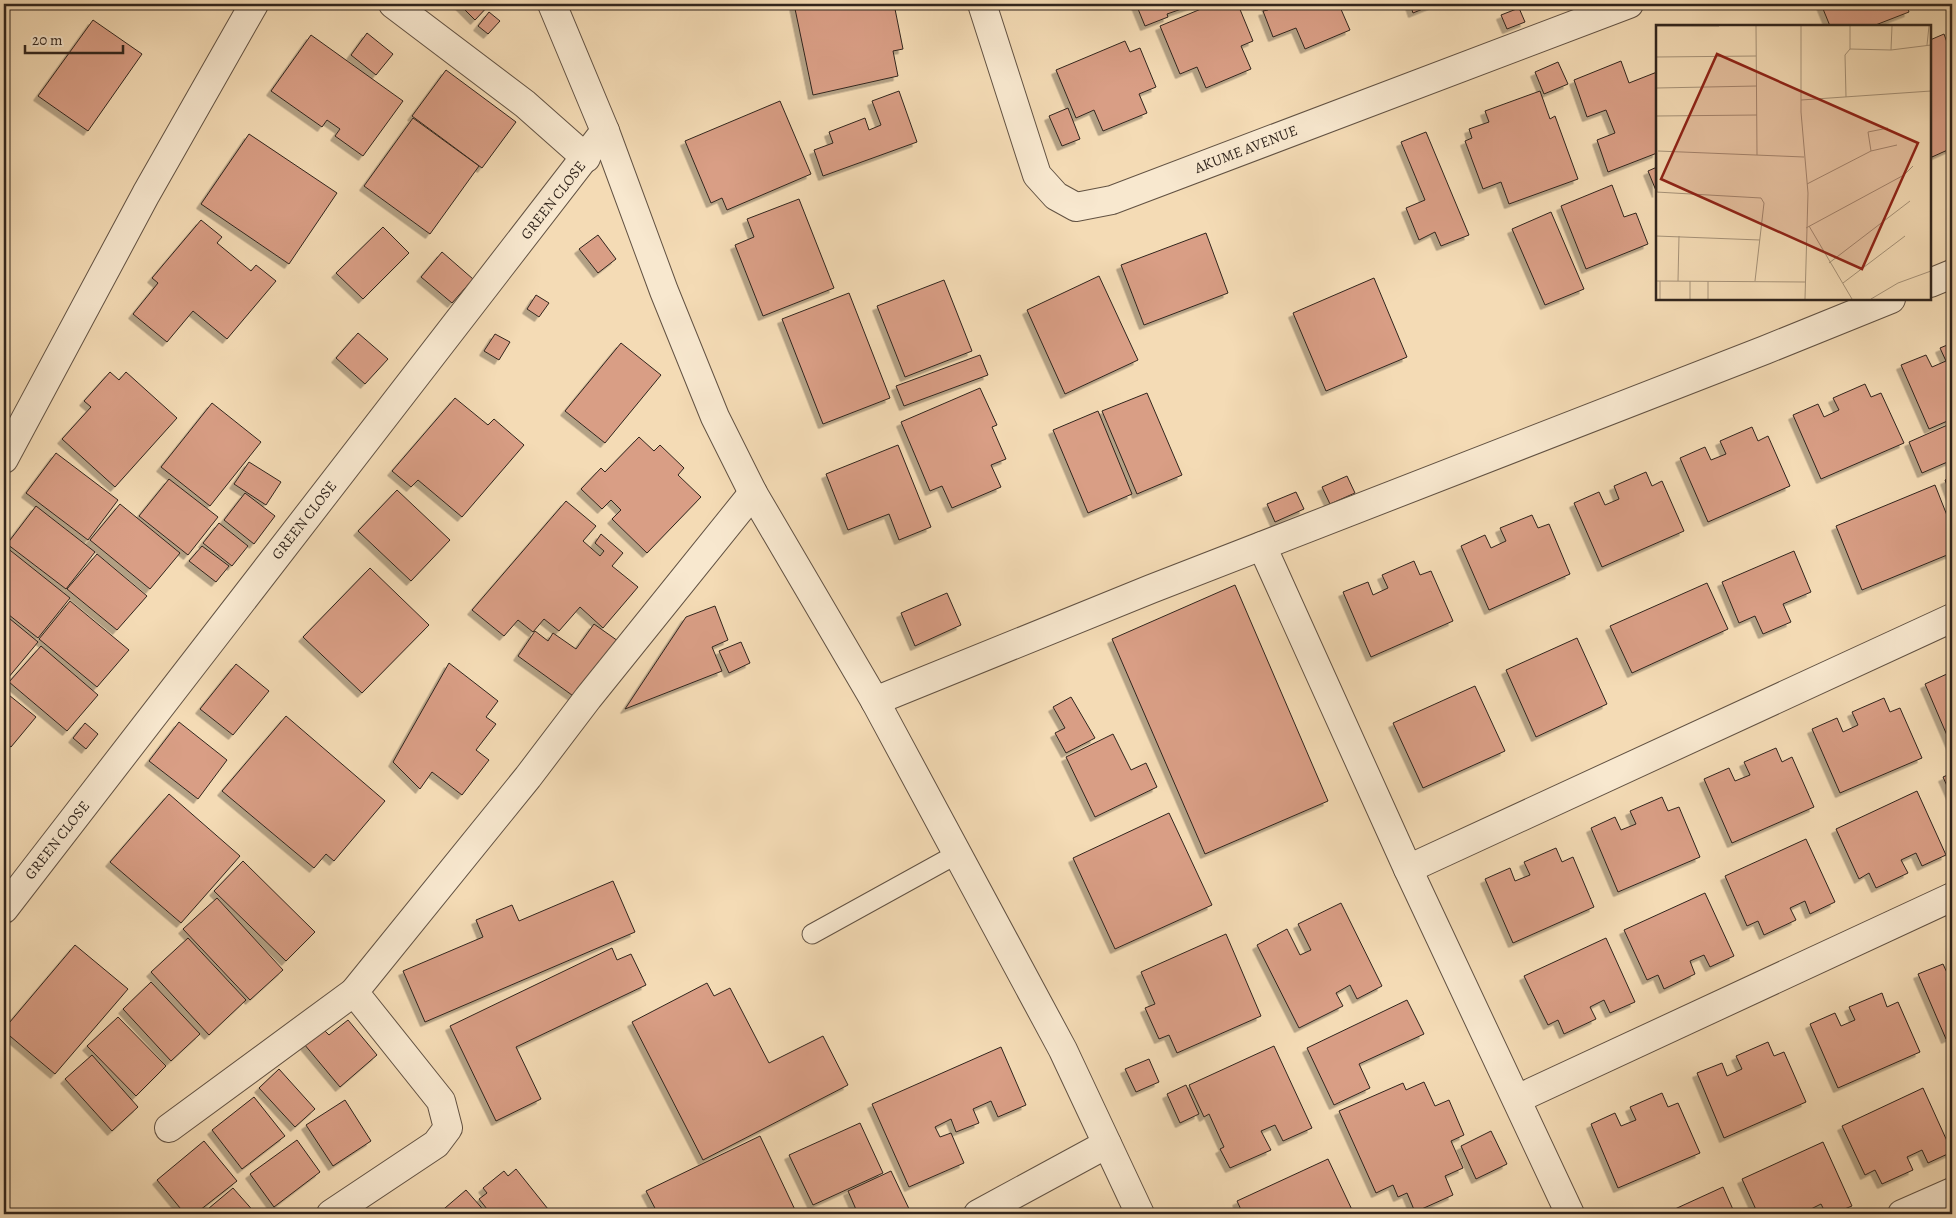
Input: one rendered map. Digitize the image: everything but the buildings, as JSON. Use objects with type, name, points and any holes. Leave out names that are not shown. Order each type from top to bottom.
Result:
[{"type":"street","points":[[4,459],[146,194],[254,4]]},
{"type":"street","points":[[393,4],[525,104],[586,158]]},
{"type":"street","points":[[552,4],[605,131],[661,282],[715,417],[753,492],[875,701],[1063,1050],[1140,1214]]},
{"type":"street","name":"AKUME AVENUE","points":[[982,4],[1037,175],[1056,196],[1076,207],[1112,200],[1630,4]]},
{"type":"street","name":"GREEN CLOSE","points":[[4,909],[605,131]]},
{"type":"street","points":[[1931,283],[1952,274]]},
{"type":"street","points":[[875,701],[1151,589],[1889,300]]},
{"type":"street","points":[[169,1128],[354,992],[522,784],[588,698],[753,492]]},
{"type":"street","points":[[1262,546],[1408,869],[1570,1214]]},
{"type":"street","points":[[1408,869],[1952,618]]},
{"type":"street","points":[[1517,1099],[1952,897]]},
{"type":"street","points":[[331,1214],[436,1144],[448,1128],[442,1101],[354,992]]},
{"type":"street","points":[[978,1214],[1107,1144]]},
{"type":"street","points":[[1902,1214],[1952,1192]]},
{"type":"lane","points":[[812,934],[957,854]]}]
